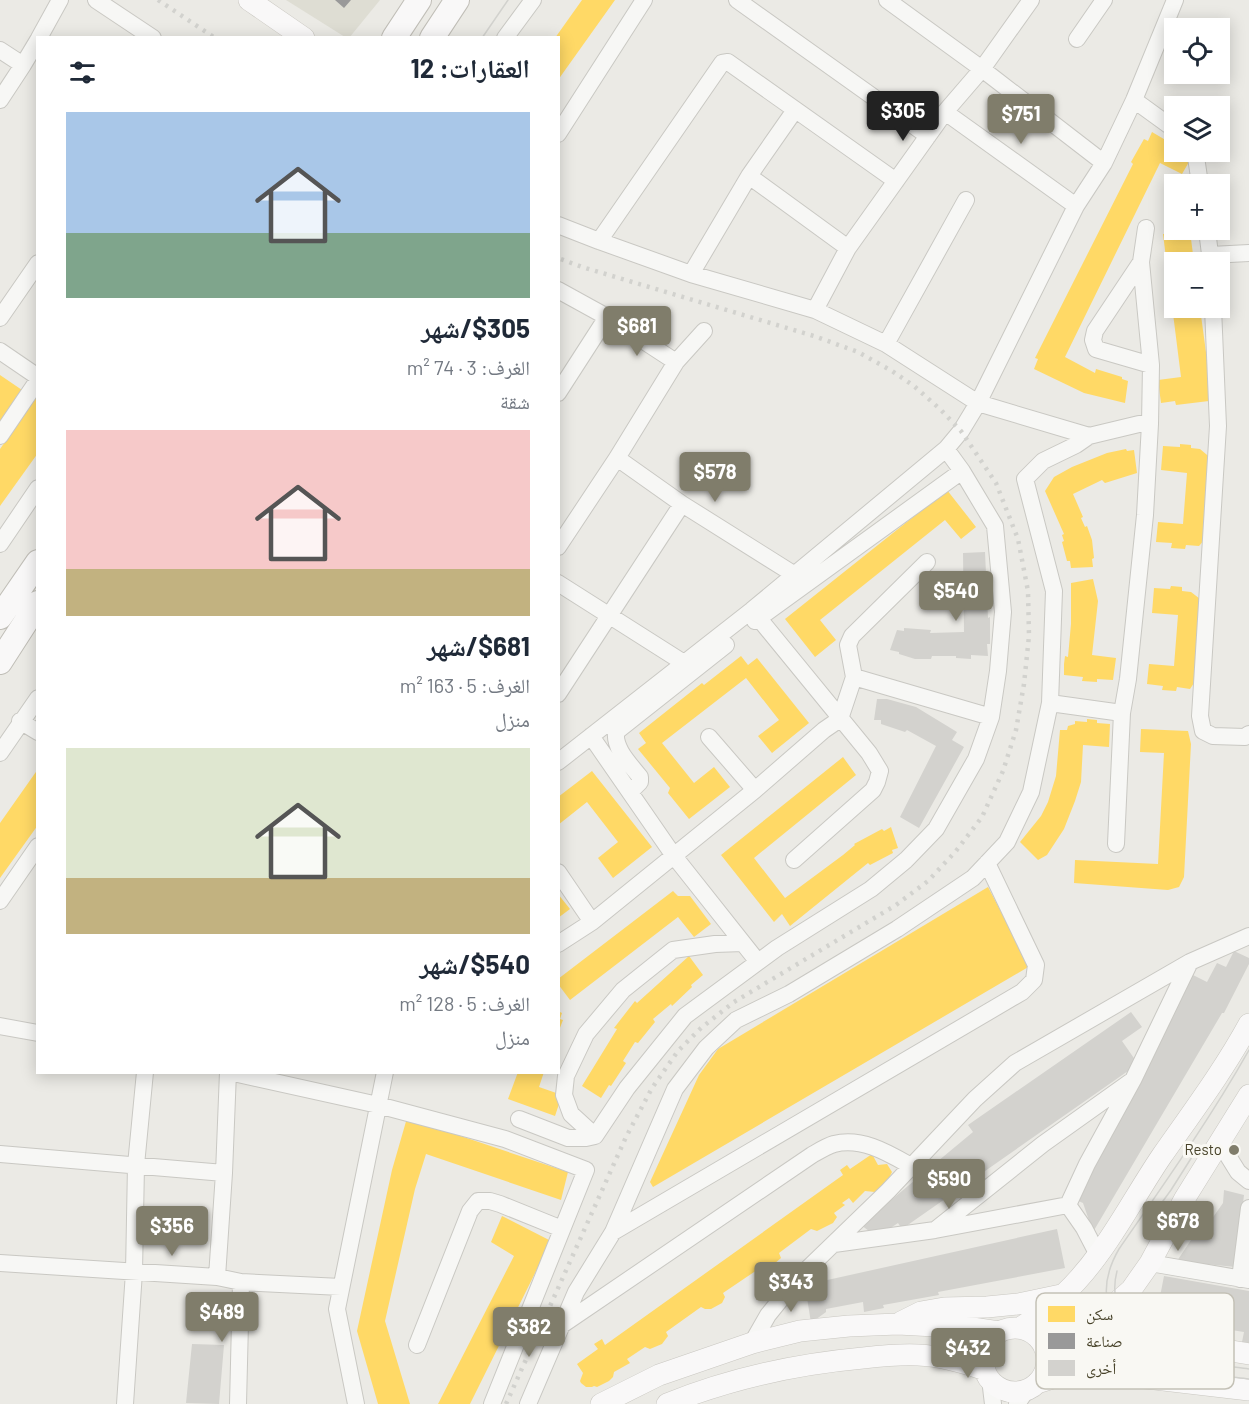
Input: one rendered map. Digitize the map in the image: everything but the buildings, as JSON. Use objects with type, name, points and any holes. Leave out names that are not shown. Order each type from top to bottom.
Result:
[{"type":"highway","points":[[395,36],[419,0]]},
{"type":"highway","points":[[433,36],[457,0]]},
{"type":"highway","points":[[0,616],[36,565]]},
{"type":"highway","points":[[0,662],[36,606]]},
{"type":"main road","points":[[249,0],[301,36]]},
{"type":"main road","points":[[1066,1293],[1098,1255],[1249,1024]]},
{"type":"main road","points":[[1128,1293],[1150,1263],[1185,1198],[1249,1095]]},
{"type":"main road","points":[[898,1324],[921,1312],[944,1308],[987,1308],[1036,1300]]},
{"type":"main road","points":[[987,1308],[1002,1318],[1009,1329]]},
{"type":"main road","points":[[987,1374],[983,1359],[985,1348],[991,1339],[1036,1317]]},
{"type":"main road","points":[[601,1404],[659,1376],[752,1343],[800,1331],[898,1324],[1009,1329],[1029,1331],[1036,1336]]},
{"type":"main road","points":[[1234,1352],[1249,1354]]},
{"type":"main road","points":[[667,1404],[729,1384],[781,1371],[829,1361],[894,1355],[917,1355],[963,1362],[987,1374],[998,1386],[1007,1391],[1027,1392]]},
{"type":"main road","points":[[1234,1388],[1249,1390]]},
{"type":"street","points":[[40,36],[60,0]]},
{"type":"street","points":[[96,0],[150,36]]},
{"type":"street","points":[[507,36],[533,0]]},
{"type":"street","points":[[560,131],[644,0]]},
{"type":"street","points":[[737,0],[928,136]]},
{"type":"street","points":[[887,0],[907,6],[982,69],[1104,164]]},
{"type":"street","points":[[815,310],[848,248],[945,112],[982,69],[1031,0]]},
{"type":"street","points":[[1077,39],[1104,0]]},
{"type":"street","points":[[630,792],[639,782],[640,777],[620,750],[615,740],[616,732],[756,614],[795,575],[945,448],[960,431],[978,403],[1076,206],[1104,164],[1134,100],[1175,0]]},
{"type":"street","points":[[0,100],[36,42]]},
{"type":"street","points":[[0,50],[23,65]]},
{"type":"street","points":[[599,241],[722,63],[728,62],[896,181]]},
{"type":"street","points":[[1134,100],[1164,122]]},
{"type":"street","points":[[691,274],[749,176],[795,110]]},
{"type":"street","points":[[945,112],[1076,206]]},
{"type":"street","points":[[749,176],[848,248]]},
{"type":"street","points":[[886,344],[966,200]]},
{"type":"street","points":[[560,226],[691,274],[815,310],[886,344],[978,403],[1089,436]]},
{"type":"street","points":[[1116,844],[1122,713],[1128,679],[1144,514],[1150,424],[1151,365],[1141,262],[1146,228]]},
{"type":"street","points":[[1230,256],[1249,254]]},
{"type":"street","points":[[1141,262],[1095,331],[1092,340],[1096,349],[1151,365]]},
{"type":"street","points":[[0,318],[36,266]]},
{"type":"street","points":[[560,291],[607,317],[676,362]]},
{"type":"street","points":[[560,390],[607,317]]},
{"type":"street","points":[[1213,318],[1218,426],[1200,716],[1203,731],[1213,736],[1245,737],[1249,734]]},
{"type":"street","points":[[560,544],[617,458],[676,362],[704,331]]},
{"type":"street","points":[[0,351],[36,377]]},
{"type":"street","points":[[0,436],[36,381]]},
{"type":"street","points":[[528,1404],[576,1292],[614,1232],[675,1089],[706,1048],[736,1020],[789,994],[897,929],[973,878],[1007,842],[1031,792],[1050,703],[1054,591],[1025,479],[1043,461],[1089,436],[1139,424],[1150,424]]},
{"type":"street","points":[[519,1119],[568,1138],[595,1136],[627,1088],[685,1017],[777,948],[871,889],[906,860],[936,829],[976,759],[991,717],[1003,612],[995,526],[962,471],[945,448]]},
{"type":"street","points":[[617,458],[682,504],[795,575]]},
{"type":"street","points":[[560,760],[684,663],[962,471]]},
{"type":"street","points":[[0,544],[36,492]]},
{"type":"street","points":[[560,691],[682,504]]},
{"type":"street","points":[[560,943],[592,922],[840,719],[854,677],[848,645],[852,636],[927,562]]},
{"type":"street","points":[[560,584],[684,663]]},
{"type":"street","points":[[756,614],[869,753],[880,771],[878,782],[873,790],[794,860]]},
{"type":"street","points":[[854,677],[991,717]]},
{"type":"street","points":[[0,753],[36,701]]},
{"type":"street","points":[[1050,703],[1122,713]]},
{"type":"street","points":[[20,721],[36,731]]},
{"type":"street","points":[[591,736],[674,856],[758,962]]},
{"type":"street","points":[[709,737],[755,790]]},
{"type":"street","points":[[0,901],[36,849]]},
{"type":"street","points":[[614,1232],[1022,992],[1034,980],[1036,965],[987,863]]},
{"type":"street","points":[[560,875],[592,922]]},
{"type":"street","points":[[752,1343],[768,1316],[798,1278],[888,1191],[975,1099],[1015,1063],[1190,962],[1249,936]]},
{"type":"street","points":[[595,1136],[571,1114],[564,1095],[566,1076],[586,1034],[623,990],[673,950],[743,943]]},
{"type":"street","points":[[1068,1205],[1087,1164],[1133,1080],[1190,962]]},
{"type":"street","points":[[0,1026],[36,1033]]},
{"type":"street","points":[[125,1404],[134,1272],[136,1165],[145,1074]]},
{"type":"street","points":[[217,1276],[229,1074]]},
{"type":"street","points":[[356,1404],[337,1309],[385,1074]]},
{"type":"street","points":[[258,1075],[506,1139],[586,1170],[492,1404]]},
{"type":"street","points":[[935,1230],[1043,1144],[1133,1080]]},
{"type":"street","points":[[562,1326],[812,1155],[833,1144],[857,1142],[879,1148],[912,1166]]},
{"type":"street","points":[[1220,1143],[1238,1172],[1249,1181]]},
{"type":"street","points":[[0,1154],[224,1173]]},
{"type":"street","points":[[417,1345],[470,1211],[478,1201],[500,1204],[562,1229]]},
{"type":"street","points":[[1068,1205],[1084,1228],[1098,1255]]},
{"type":"street","points":[[834,1244],[935,1230],[1068,1205]]},
{"type":"street","points":[[1150,1263],[1244,1279],[1249,1208]]},
{"type":"street","points":[[0,1263],[217,1276],[241,1282],[341,1287]]},
{"type":"street","points":[[238,1404],[241,1282]]},
{"type":"street","points":[[987,1374],[993,1404]]},
{"type":"shaded area","points":[[286,0],[380,0],[351,36],[343,36]]},
{"type":"tram line","points":[[483,36],[508,0]]},
{"type":"tram line","points":[[1107,1293],[1110,1269],[1119,1249],[1203,1126],[1249,1050]]},
{"type":"tram line","points":[[1147,1223],[1197,1149]]},
{"type":"tram line","points":[[1116,1293],[1117,1271]]},
{"type":"tram line","points":[[1234,1367],[1249,1369]]},
{"type":"tram line","points":[[1234,1377],[1249,1379]]},
{"type":"railway","points":[[158,0],[212,36]]},
{"type":"railway","points":[[506,1404],[626,1137],[652,1088],[678,1051],[701,1028],[734,1002],[896,905],[928,881],[956,851],[982,817],[1003,771],[1016,730],[1029,636],[1028,591],[1018,539],[996,483],[961,431],[914,386],[858,352],[814,336],[560,259]]},
{"type":"place","name":"Resto","points":[[1234,1150]]}]
